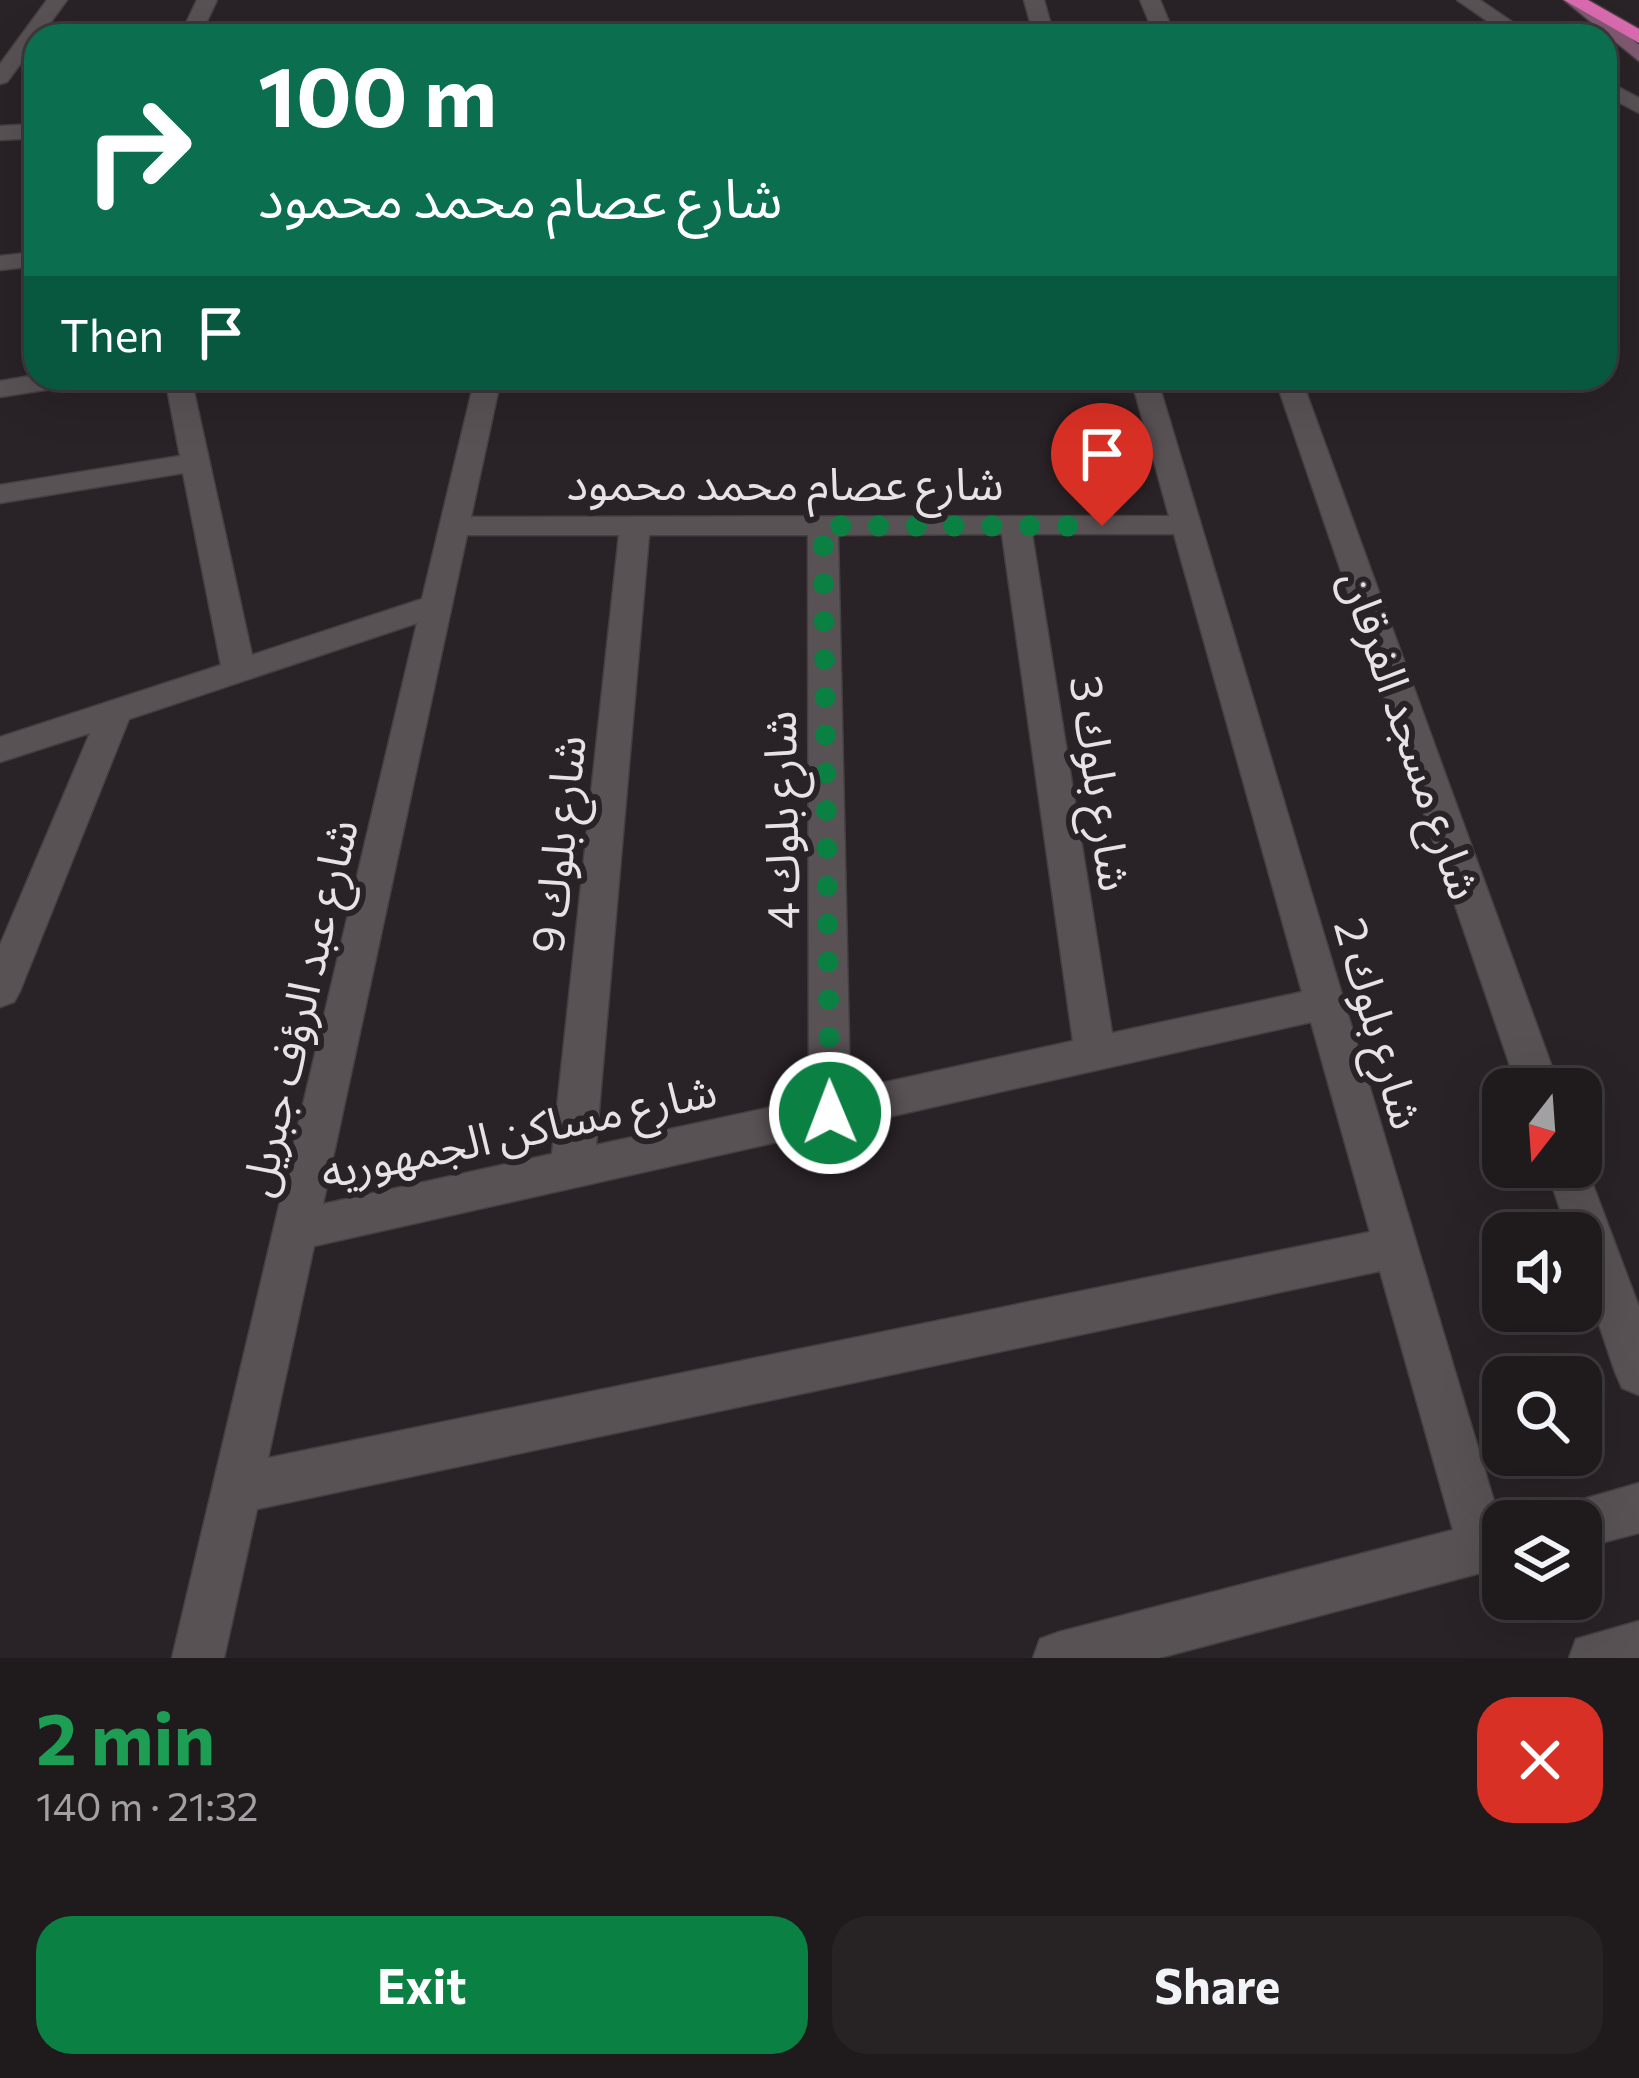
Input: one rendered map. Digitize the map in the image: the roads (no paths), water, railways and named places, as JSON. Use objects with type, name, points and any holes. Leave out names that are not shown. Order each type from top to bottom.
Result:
[{"type":"highway","points":[[1574,0],[1616,24]]},
{"type":"street","points":[[1467,0],[1504,24]]},
{"type":"street","points":[[1574,0],[1602,24]]},
{"type":"street","points":[[0,78],[24,45]]},
{"type":"street","points":[[180,390],[239,672]]},
{"type":"street","name":"شارع عبد الرؤف جبريل","points":[[198,1658],[485,390]]},
{"type":"street","name":"شارع بلوك 2","points":[[1147,390],[1396,1247],[1482,1511]]},
{"type":"street","name":"شارع مسجد الفرقان","points":[[1292,390],[1532,1068]]},
{"type":"street","points":[[0,494],[195,462]]},
{"type":"street","name":"شارع عصام محمد محمود","points":[[455,526],[1187,526]]},
{"type":"street","name":"شارع بلوك 9","points":[[572,1171],[635,526]]},
{"type":"street","name":"شارع بلوك 4","points":[[823,526],[830,1113]]},
{"type":"street","name":"شارع بلوك 3","points":[[1016,526],[1095,1054]]},
{"type":"street","points":[[0,750],[437,605]]},
{"type":"street","points":[[0,992],[115,712]]},
{"type":"street","name":"شارع مساكن الجمهوريه","points":[[296,1230],[1325,1003]]},
{"type":"street","points":[[1574,1188],[1639,1372]]},
{"type":"street","points":[[236,1489],[1396,1247]]},
{"type":"street","points":[[1602,1518],[1639,1508]]},
{"type":"street","points":[[1059,1658],[1482,1548]]},
{"type":"street","points":[[1594,1658],[1639,1647]]}]
